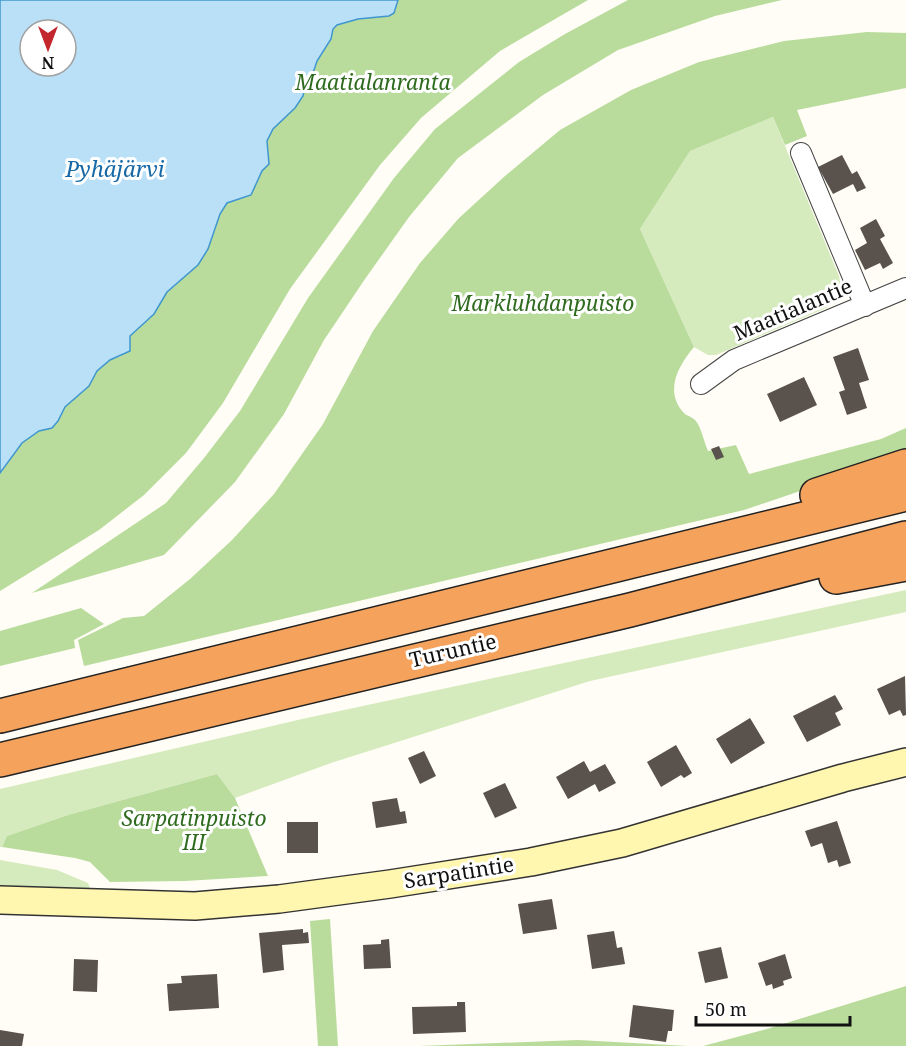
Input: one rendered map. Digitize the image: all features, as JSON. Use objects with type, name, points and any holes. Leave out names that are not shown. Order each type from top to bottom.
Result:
[{"type":"highway","points":[[459,603],[906,466]]},
{"type":"highway","points":[[0,716],[906,494]]},
{"type":"highway","name":"Turuntie","points":[[0,760],[630,610],[906,538]]},
{"type":"highway","points":[[630,610],[906,564]]},
{"type":"main road","name":"Sarpatintie","points":[[0,900],[195,906],[279,899],[401,882],[531,862],[622,843],[906,762]]},
{"type":"street","points":[[801,153],[865,306]]},
{"type":"street","name":"Maatialantie","points":[[701,384],[734,360],[906,288]]},
{"type":"green space","name":"Maatialanranta","points":[[398,0],[588,0],[500,51],[421,118],[380,165],[290,289],[223,403],[186,453],[144,495],[99,530],[0,591],[0,473],[22,443],[58,421],[65,407],[89,386],[97,371],[110,360],[121,356],[130,336],[154,314],[167,291],[198,265],[208,249],[220,214],[227,203],[251,195],[262,171],[269,164],[267,141],[273,129],[295,108],[303,96],[306,83],[331,39],[333,29],[337,25],[358,19],[389,16],[394,13]]},
{"type":"green space","points":[[628,0],[782,0],[715,16],[618,50],[543,95],[458,158],[409,217],[365,279],[324,340],[284,414],[235,482],[164,555],[32,593],[166,503],[240,411],[308,298],[394,178],[435,129],[519,62]]},
{"type":"green space","name":"Markluhdanpuisto","points":[[867,32],[906,33],[906,88],[797,110],[807,136],[785,145],[773,117],[690,151],[640,229],[694,347],[679,370],[674,387],[675,395],[677,404],[683,412],[697,423],[708,451],[736,445],[749,474],[881,439],[906,428],[906,455],[744,510],[84,666],[78,640],[123,618],[144,616],[190,579],[232,540],[274,494],[323,424],[373,331],[420,263],[459,218],[560,130],[631,90],[699,62],[784,41]]},
{"type":"green space","points":[[773,117],[839,276],[840,290],[834,302],[826,308],[716,355],[708,355],[694,347],[640,229],[690,151]]},
{"type":"green space","points":[[906,590],[906,612],[590,681],[331,763],[235,798],[217,774],[68,815],[7,836],[0,847],[0,789],[302,719]]},
{"type":"green space","points":[[81,608],[104,624],[74,640],[75,648],[0,666],[0,631]]},
{"type":"green space","name":"Sarpatinpuisto III","points":[[217,774],[235,798],[268,876],[185,881],[110,882],[90,862],[2,847],[7,836],[68,815]]},
{"type":"green space","points":[[0,860],[57,870],[88,883],[90,888],[87,892],[0,885]]},
{"type":"green space","points":[[330,919],[338,1046],[318,1046],[310,921]]},
{"type":"green space","points":[[906,986],[906,1046],[703,1046],[767,1029]]},
{"type":"green space","points":[[578,1040],[688,1046],[419,1046]]},
{"type":"water","name":"Pyhäjärvi","points":[[0,0],[398,0],[394,13],[389,16],[358,19],[337,25],[333,29],[331,39],[306,83],[303,96],[295,108],[273,129],[267,141],[269,164],[262,171],[251,195],[227,203],[220,214],[208,249],[198,265],[167,292],[154,314],[130,336],[130,351],[110,360],[97,371],[89,386],[65,407],[52,428],[39,431],[22,443],[0,473]]},
{"type":"building","points":[[842,155],[852,174],[857,171],[866,188],[857,192],[853,184],[833,194],[818,167]]},
{"type":"building","points":[[876,219],[885,236],[880,239],[893,263],[883,269],[880,263],[865,270],[855,250],[867,243],[860,228]]},
{"type":"building","points":[[858,348],[869,380],[859,383],[867,408],[847,415],[839,392],[845,390],[833,357]]},
{"type":"building","points":[[804,377],[817,405],[780,422],[767,394]]},
{"type":"building","points":[[719,446],[724,457],[716,460],[711,449]]},
{"type":"building","points":[[905,676],[906,715],[903,716],[900,710],[889,715],[877,689]]},
{"type":"building","points":[[835,695],[843,709],[835,713],[841,725],[807,742],[793,716]]},
{"type":"building","points":[[750,718],[765,743],[731,764],[716,739]]},
{"type":"building","points":[[676,745],[692,773],[684,778],[681,775],[661,787],[647,762]]},
{"type":"building","points":[[424,751],[436,776],[420,784],[408,758]]},
{"type":"building","points":[[584,761],[590,772],[605,764],[616,783],[599,792],[595,784],[568,799],[556,777]]},
{"type":"building","points":[[505,783],[517,808],[495,818],[483,793]]},
{"type":"building","points":[[397,798],[400,812],[405,811],[407,823],[376,828],[372,802]]},
{"type":"building","points":[[837,821],[851,863],[839,867],[837,860],[828,863],[822,843],[811,847],[805,831]]},
{"type":"building","points":[[287,822],[318,822],[318,853],[287,853]]},
{"type":"building","points":[[552,899],[557,929],[523,934],[518,904]]},
{"type":"building","points":[[303,929],[303,933],[308,932],[309,943],[282,945],[284,970],[263,973],[259,933]]},
{"type":"building","points":[[614,931],[617,948],[622,947],[625,964],[592,969],[587,935]]},
{"type":"building","points":[[389,939],[391,968],[364,969],[363,945],[381,944],[381,940]]},
{"type":"building","points":[[721,947],[728,978],[705,983],[698,952]]},
{"type":"building","points":[[785,954],[792,978],[783,981],[784,985],[773,989],[772,984],[766,986],[758,963]]},
{"type":"building","points":[[74,959],[98,960],[97,992],[73,991]]},
{"type":"building","points":[[217,974],[219,1008],[169,1011],[167,984],[182,983],[181,976]]},
{"type":"building","points":[[457,1002],[465,1002],[466,1032],[413,1034],[412,1007],[457,1006]]},
{"type":"building","points":[[633,1005],[674,1010],[672,1031],[668,1031],[666,1042],[629,1037]]},
{"type":"building","points":[[0,1030],[24,1034],[22,1046],[0,1046]]}]
